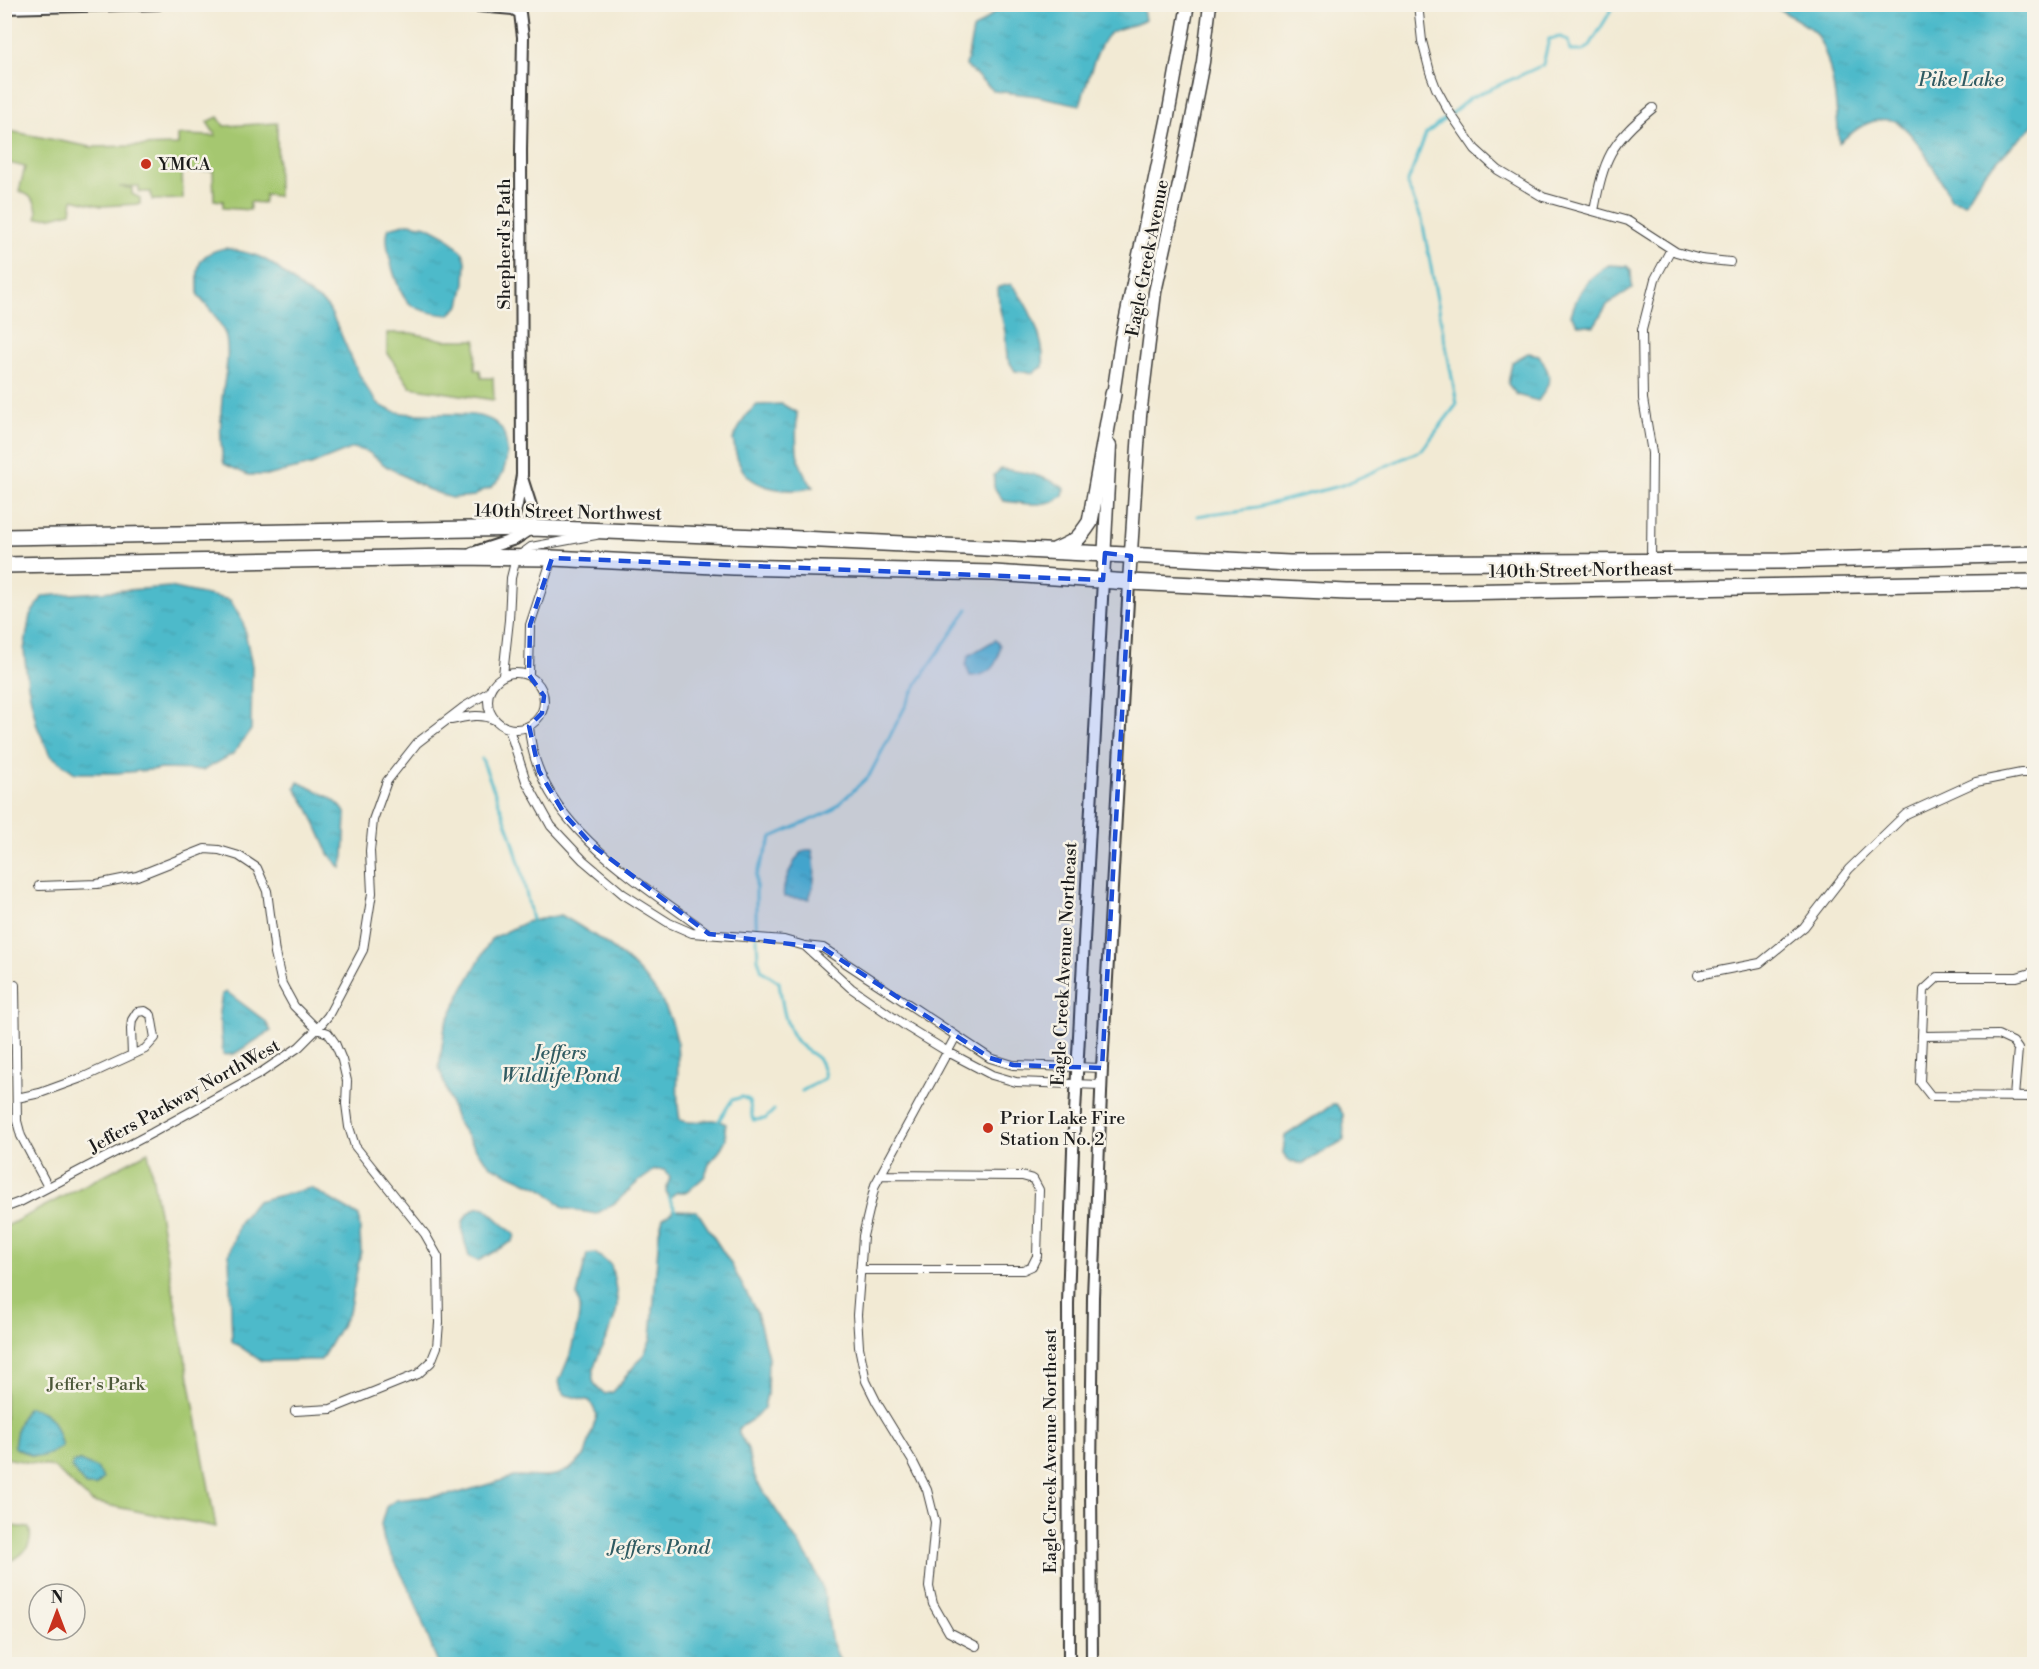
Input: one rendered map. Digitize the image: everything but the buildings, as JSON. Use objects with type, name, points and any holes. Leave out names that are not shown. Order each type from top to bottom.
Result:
[{"type":"highway","points":[[1054,551],[1083,535],[1090,522],[1113,394]]},
{"type":"highway","name":"140th Street Northwest","points":[[4,537],[532,528],[1131,556]]},
{"type":"highway","name":"140th Street Northeast","points":[[1131,556],[1290,563],[1794,561],[2034,555]]},
{"type":"highway","points":[[4,565],[454,557],[552,558],[734,567],[994,573],[1129,582]]},
{"type":"highway","name":"140th Street Northeast","points":[[1129,582],[1347,592],[2034,582]]},
{"type":"main road","points":[[4,8],[159,4]]},
{"type":"main road","name":"Shepherd's Path","points":[[456,4],[513,9],[520,13],[523,37],[522,475],[514,516],[499,528]]},
{"type":"main road","name":"Eagle Creek Avenue","points":[[1104,554],[1113,394],[1121,341],[1168,116],[1188,4]]},
{"type":"main road","name":"Eagle Creek Avenue","points":[[1131,556],[1140,416],[1155,292],[1203,62],[1210,4]]},
{"type":"main road","name":"Shepherd's Path","points":[[522,475],[531,506],[532,528]]},
{"type":"main road","points":[[454,557],[491,548],[515,539],[532,528]]},
{"type":"main road","name":"Eagle Creek Avenue Northeast","points":[[1070,1665],[1068,1304],[1076,1085],[1104,554]]},
{"type":"main road","points":[[1092,1665],[1093,1345],[1101,1085],[1131,556]]},
{"type":"street","points":[[1418,4],[1422,41],[1430,72],[1448,110],[1475,149],[1498,170],[1543,197],[1628,220],[1671,249],[1701,260],[1730,261]]},
{"type":"street","points":[[1594,211],[1601,175],[1610,153],[1624,132],[1653,108]]},
{"type":"street","points":[[1651,562],[1652,453],[1643,399],[1641,330],[1655,279],[1671,249]]},
{"type":"street","points":[[503,675],[511,578],[516,558],[531,547],[572,541],[614,531]]},
{"type":"street","points":[[529,675],[530,625],[552,558]]},
{"type":"street","points":[[509,729],[529,726],[542,713],[544,696],[541,687],[529,675],[520,672],[503,675],[494,682],[487,702],[495,720],[509,729],[526,781],[551,826],[583,860],[623,894],[669,923],[692,933],[784,940],[823,948],[990,1058],[1013,1065],[1102,1068]]},
{"type":"street","name":"Jeffers Parkway NorthWest","points":[[4,1208],[48,1187],[259,1074],[299,1047],[317,1029],[328,1016],[363,950],[372,893],[370,851],[373,820],[387,781],[417,743],[489,692]]},
{"type":"street","name":"Jeffers Parkway NorthWest","points":[[447,721],[474,715],[486,716],[495,720]]},
{"type":"street","points":[[529,726],[530,744],[539,771],[565,815],[592,845],[675,911],[709,934]]},
{"type":"street","points":[[1698,975],[1760,963],[1804,927],[1849,870],[1906,813],[1976,782],[2021,773],[2034,773]]},
{"type":"street","points":[[39,886],[97,884],[137,876],[205,849],[219,850],[239,856],[256,868],[267,891],[275,953],[282,984],[294,1005],[317,1029],[328,1033],[342,1060],[347,1081],[346,1104],[349,1126],[355,1146],[425,1234],[438,1257],[439,1323],[437,1347],[431,1362],[418,1374],[331,1409],[295,1411]]},
{"type":"street","points":[[806,946],[850,988],[948,1053],[993,1076],[1016,1082],[1101,1085]]},
{"type":"street","points":[[2034,972],[2017,977],[1938,977],[1924,990],[1920,1082],[1931,1096],[2034,1097]]},
{"type":"street","points":[[15,985],[17,1121],[21,1136],[48,1187]]},
{"type":"street","points":[[17,1098],[84,1077],[132,1055],[145,1049],[155,1038],[151,1015],[145,1011],[137,1012],[132,1020],[132,1055]]},
{"type":"street","points":[[1922,1036],[1998,1035],[2013,1042],[2018,1049],[2014,1097]]},
{"type":"street","points":[[956,1036],[875,1185],[862,1236],[857,1315],[866,1381],[927,1490],[935,1522],[929,1587],[933,1604],[949,1632],[976,1646]]},
{"type":"street","points":[[860,1270],[1023,1270],[1032,1266],[1037,1256],[1039,1190],[1033,1179],[1022,1176],[880,1175]]},
{"type":"highlighted area","points":[[1105,553],[1131,556],[1102,1068],[1013,1065],[990,1058],[823,948],[709,934],[592,845],[565,815],[539,771],[529,726],[542,713],[544,696],[529,675],[530,625],[552,558],[1103,580]]},
{"type":"green space","name":"YMCA","points":[[218,117],[224,126],[277,123],[278,196],[265,195],[264,203],[250,202],[250,210],[223,208],[223,201],[214,200],[213,170],[182,172],[183,199],[152,200],[151,192],[139,192],[139,186],[119,187],[132,188],[132,194],[140,198],[140,204],[101,206],[73,199],[71,212],[37,218],[34,201],[19,191],[25,167],[5,162],[9,131],[91,147],[178,145],[178,135],[216,136],[207,122]]},
{"type":"green space","points":[[387,333],[411,333],[444,340],[476,340],[475,370],[480,370],[481,378],[493,378],[494,400],[410,387],[387,352]]},
{"type":"green space","name":"Jeffer's Park","points":[[148,1152],[216,1527],[92,1502],[53,1467],[5,1458],[5,1227]]},
{"type":"green space","points":[[11,1526],[29,1528],[30,1540],[21,1554],[5,1562],[5,1528]]},
{"type":"water","points":[[1140,4],[1145,20],[1113,31],[1105,39],[1096,57],[1080,105],[1037,96],[994,91],[966,66],[973,30],[1004,5]]},
{"type":"water","name":"Pike Lake","points":[[1771,5],[2034,5],[2034,125],[1983,174],[1965,203],[1951,199],[1913,137],[1897,122],[1873,121],[1839,143],[1833,86],[1821,44],[1812,30]]},
{"type":"water","points":[[409,223],[427,226],[446,236],[463,253],[466,261],[465,283],[460,305],[449,315],[418,309],[409,303],[400,289],[389,255],[387,235],[389,228]]},
{"type":"water","points":[[225,248],[264,259],[327,306],[363,382],[377,402],[389,410],[406,413],[481,416],[495,423],[504,434],[507,448],[506,464],[496,483],[475,496],[451,498],[427,489],[386,466],[368,452],[353,448],[311,465],[270,475],[248,475],[224,464],[220,423],[227,342],[220,323],[198,296],[198,270],[202,259]]},
{"type":"water","points":[[1609,265],[1627,266],[1631,270],[1632,288],[1607,305],[1594,326],[1578,324],[1571,315],[1580,292],[1589,280]]},
{"type":"water","points":[[1011,284],[1024,301],[1042,346],[1043,367],[1032,373],[1015,371],[1007,358],[998,287]]},
{"type":"water","points":[[1528,353],[1539,355],[1548,373],[1549,383],[1538,401],[1517,395],[1508,384],[1512,362]]},
{"type":"water","points":[[782,404],[797,413],[797,452],[802,469],[813,487],[784,490],[763,485],[747,475],[738,461],[733,439],[746,415],[757,405]]},
{"type":"water","points":[[1001,469],[1050,480],[1064,488],[1063,496],[1041,504],[1003,501],[994,487],[994,475]]},
{"type":"water","points":[[170,587],[230,600],[243,622],[252,666],[251,730],[233,754],[204,770],[160,769],[117,773],[75,773],[50,755],[37,726],[28,686],[24,650],[30,615],[43,596]]},
{"type":"water","points":[[995,640],[1000,645],[998,658],[992,668],[983,674],[970,676],[966,666],[968,656]]},
{"type":"water","points":[[298,782],[332,799],[346,815],[344,857],[341,868],[329,854],[309,809],[295,788]]},
{"type":"water","points":[[806,850],[812,850],[815,869],[809,899],[784,897],[790,871],[798,857]]},
{"type":"water","name":"Jeffers Wildlife Pond","points":[[561,915],[597,937],[632,964],[660,997],[670,1016],[676,1037],[680,1120],[692,1122],[714,1120],[726,1124],[726,1139],[719,1152],[710,1162],[704,1177],[687,1192],[677,1192],[669,1198],[666,1191],[670,1177],[664,1170],[655,1170],[615,1203],[596,1214],[564,1208],[544,1190],[491,1166],[478,1152],[456,1120],[439,1067],[445,1026],[463,989],[491,939],[526,922]]},
{"type":"water","points":[[227,992],[265,1021],[271,1031],[234,1054],[223,1055],[219,1012],[222,994]]},
{"type":"water","points":[[1332,1105],[1337,1105],[1343,1114],[1344,1140],[1302,1164],[1289,1161],[1283,1153],[1285,1136]]},
{"type":"water","points":[[311,1188],[359,1216],[361,1251],[349,1312],[321,1360],[261,1361],[232,1341],[229,1254],[239,1222],[257,1201]]},
{"type":"water","points":[[479,1207],[485,1208],[515,1235],[513,1241],[478,1261],[469,1257],[462,1229],[466,1217]]},
{"type":"water","name":"Jeffers Pond","points":[[674,1210],[697,1211],[731,1264],[757,1313],[768,1357],[767,1394],[764,1408],[756,1417],[739,1428],[739,1434],[748,1449],[757,1482],[811,1562],[824,1591],[831,1639],[841,1664],[438,1664],[412,1594],[384,1541],[381,1524],[386,1507],[396,1500],[455,1494],[517,1476],[545,1477],[559,1474],[570,1469],[585,1455],[597,1415],[590,1401],[566,1395],[561,1390],[559,1381],[570,1355],[578,1322],[580,1307],[577,1295],[587,1254],[595,1253],[611,1265],[616,1291],[615,1315],[593,1373],[595,1384],[605,1394],[613,1392],[644,1354],[651,1339],[659,1232],[663,1218]]},
{"type":"water","points":[[28,1407],[43,1412],[52,1420],[62,1446],[49,1454],[38,1457],[14,1447],[20,1421]]},
{"type":"water","points":[[80,1461],[97,1468],[103,1479],[95,1486],[86,1486],[71,1467],[73,1462]]},
{"type":"waterway","points":[[1197,516],[1257,507],[1343,485],[1422,450],[1457,404],[1422,220],[1407,184],[1426,134],[1470,98],[1543,65],[1549,39],[1560,37],[1568,40],[1570,51],[1582,51],[1589,47],[1615,4]]},
{"type":"waterway","points":[[802,1091],[825,1078],[821,1063],[797,1042],[789,1028],[779,982],[762,971],[758,959],[756,875],[772,837],[831,811],[869,776],[918,682],[968,609]]},
{"type":"waterway","points":[[482,759],[510,832],[532,920]]},
{"type":"waterway","points":[[718,1122],[732,1100],[742,1097],[749,1100],[753,1120],[765,1119],[774,1110]]},
{"type":"waterway","points":[[670,1196],[676,1211]]},
{"type":"place","name":"YMCA","points":[[146,164]]},
{"type":"place","name":"Prior Lake Fire Station No. 2","points":[[988,1128]]}]
